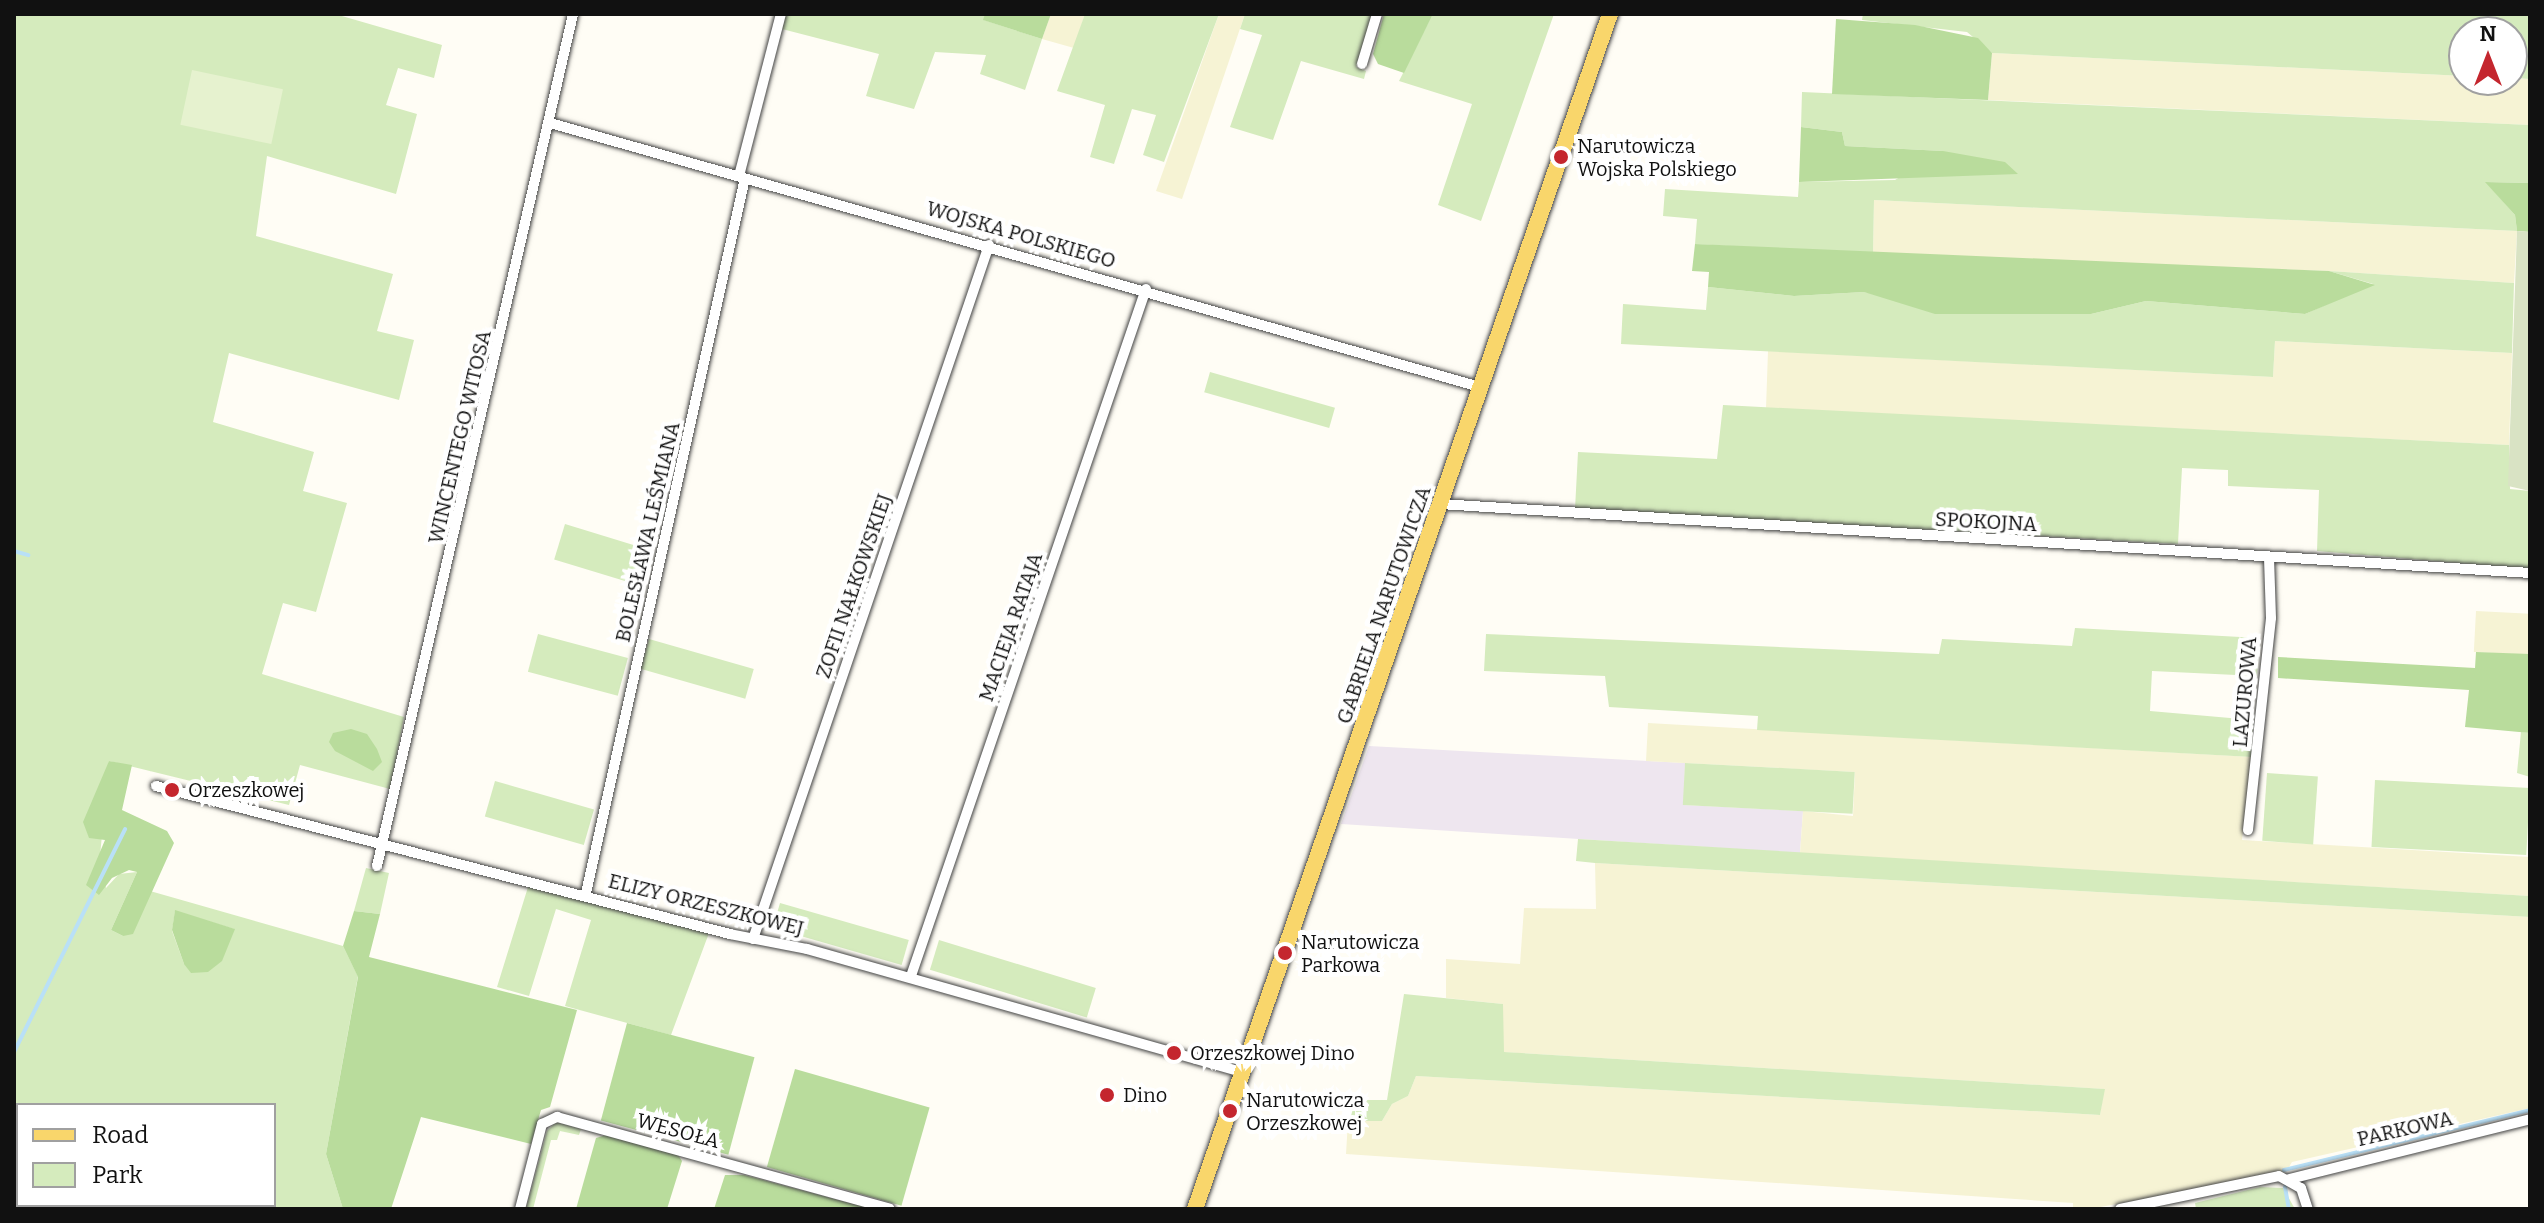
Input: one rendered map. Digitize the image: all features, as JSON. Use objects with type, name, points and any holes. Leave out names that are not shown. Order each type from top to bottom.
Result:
[{"type":"main road","name":"GABRIELA NARUTOWICZA","points":[[1195,1209],[1610,14]]},
{"type":"street","name":"WINCENTEGO WITOSA","points":[[377,866],[573,14]]},
{"type":"street","name":"BOLESŁAWA LEŚMIANA","points":[[586,893],[742,177],[781,14]]},
{"type":"street","points":[[1362,64],[1377,14]]},
{"type":"street","name":"WOJSKA POLSKIEGO","points":[[550,123],[1146,289],[1480,387]]},
{"type":"street","name":"ZOFII NAŁKOWSKIEJ","points":[[753,939],[989,245]]},
{"type":"street","name":"MACIEJA RATAJA","points":[[911,976],[1146,289]]},
{"type":"street","name":"SPOKOJNA","points":[[1440,504],[2530,573]]},
{"type":"street","name":"LAZUROWA","points":[[2248,830],[2271,618],[2269,557]]},
{"type":"street","name":"ELIZY ORZESZKOWEJ","points":[[156,786],[586,893],[753,939],[911,976],[1244,1073]]},
{"type":"street","name":"WESOŁA","points":[[520,1209],[542,1124],[557,1117],[890,1209]]},
{"type":"street","name":"PARKOWA","points":[[2120,1209],[2266,1178],[2290,1179],[2530,1119]]},
{"type":"street","points":[[2290,1179],[2301,1188],[2308,1209]]},
{"type":"shaded area","points":[[1051,14],[1085,14],[1074,48],[1042,39]]},
{"type":"shaded area","points":[[1219,14],[1245,14],[1182,199],[1156,191]]},
{"type":"shaded area","points":[[1992,53],[2448,75],[2448,96],[2528,96],[2530,79],[2530,125],[1988,100]]},
{"type":"shaded area","points":[[1874,200],[2517,231],[2514,283],[2329,271],[1873,254]]},
{"type":"shaded area","points":[[2275,341],[2512,353],[2509,445],[1766,408],[1768,351],[2273,377]]},
{"type":"shaded area","points":[[2476,611],[2530,614],[2528,655],[2474,652]]},
{"type":"shaded area","points":[[1648,723],[2252,757],[2242,840],[2530,857],[2530,896],[1800,853],[1803,811],[1853,816],[1855,772],[1646,761]]},
{"type":"shaded area","points":[[1369,746],[1685,763],[1684,805],[1803,811],[1800,853],[1341,824]]},
{"type":"shaded area","points":[[1595,863],[2530,917],[2530,1108],[2292,1162],[2286,1172],[2090,1209],[2073,1209],[2073,1203],[1346,1154],[1348,1121],[1382,1121],[1392,1104],[1408,1096],[1416,1076],[2100,1115],[2104,1089],[1503,1052],[1503,1004],[1446,998],[1446,959],[1520,964],[1524,908],[1596,909]]},
{"type":"green space","points":[[14,14],[335,14],[442,45],[434,78],[398,68],[386,105],[417,114],[396,194],[267,156],[256,236],[393,274],[377,331],[414,340],[399,400],[229,353],[213,422],[314,452],[303,491],[347,503],[316,612],[283,603],[262,674],[404,717],[390,789],[300,765],[289,805],[109,761],[100,856],[106,888],[119,874],[137,872],[111,930],[123,936],[150,891],[343,946],[358,976],[326,1154],[343,1209],[14,1209]],"holes":[[[175,911],[234,929],[184,964],[172,931]]]},
{"type":"green space","points":[[786,14],[985,14],[984,20],[1042,39],[1025,90],[980,74],[986,55],[935,52],[914,109],[866,96],[879,54],[782,29]]},
{"type":"green space","points":[[985,14],[1051,14],[1042,39],[983,20]]},
{"type":"green space","points":[[1085,14],[1219,14],[1164,162],[1143,155],[1156,115],[1132,109],[1114,164],[1090,157],[1105,105],[1057,91]]},
{"type":"green space","points":[[1245,14],[1374,14],[1356,67],[1366,71],[1364,79],[1301,61],[1273,140],[1230,127],[1262,35],[1240,29]]},
{"type":"green space","points":[[1384,14],[1433,14],[1404,73],[1378,64],[1373,54]]},
{"type":"green space","points":[[1433,14],[1554,14],[1481,221],[1438,205],[1472,104],[1399,81]]},
{"type":"green space","points":[[1863,14],[2530,14],[2530,79],[2528,16],[2448,16],[2448,75],[1992,53],[1967,32],[1862,20]]},
{"type":"green space","points":[[1836,19],[1915,25],[1978,38],[1992,53],[1988,100],[1832,94]]},
{"type":"green space","points":[[192,70],[283,89],[271,144],[180,125]]},
{"type":"green space","points":[[1802,92],[2530,125],[2530,183],[2486,182],[2515,215],[2517,231],[1874,200],[1873,254],[1695,244],[1697,219],[1663,216],[1665,189],[1798,197],[1799,182],[1895,180],[1943,151],[1845,146],[1842,132],[1801,127]]},
{"type":"green space","points":[[1801,127],[1842,132],[1845,146],[1943,151],[2005,162],[2018,174],[1799,182]]},
{"type":"green space","points":[[2485,182],[2530,183],[2530,232],[2517,231],[2515,215]]},
{"type":"green space","points":[[2517,231],[2530,232],[2530,491],[2508,486]]},
{"type":"green space","points":[[1695,244],[2329,271],[2375,285],[2305,314],[2146,301],[2091,314],[1935,314],[1864,292],[1794,296],[1708,287],[1709,272],[1692,271]]},
{"type":"green space","points":[[2329,271],[2514,283],[2512,353],[2275,341],[2273,377],[1621,344],[1623,304],[1706,310],[1708,287],[1794,296],[1864,292],[2001,312],[2091,314],[2146,301],[2305,314],[2373,284]]},
{"type":"green space","points":[[1210,372],[1335,408],[1329,428],[1204,392]]},
{"type":"green space","points":[[1723,405],[2509,445],[2510,489],[2530,491],[2530,569],[2317,551],[2319,490],[2228,486],[2228,470],[2182,468],[2178,544],[1575,509],[1578,452],[1717,459]]},
{"type":"green space","points":[[565,524],[653,551],[642,586],[554,559]]},
{"type":"green space","points":[[2075,628],[2259,638],[2257,676],[2152,671],[2150,711],[2253,720],[2252,757],[1757,730],[1758,716],[1609,707],[1605,676],[1484,671],[1486,634],[1939,654],[1942,639],[2072,646]]},
{"type":"green space","points":[[538,634],[628,658],[618,696],[528,672]]},
{"type":"green space","points":[[649,639],[754,669],[745,699],[640,669]]},
{"type":"green space","points":[[2476,652],[2530,654],[2530,733],[2465,727],[2469,690],[2278,678],[2278,657],[2475,668]]},
{"type":"green space","points":[[351,729],[367,734],[377,749],[382,762],[373,771],[335,751],[329,742],[333,733]]},
{"type":"green space","points":[[2521,732],[2530,733],[2530,777],[2517,773]]},
{"type":"green space","points":[[109,761],[132,765],[122,810],[167,831],[174,843],[133,934],[123,936],[111,930],[137,872],[129,870],[112,878],[99,895],[86,885],[105,840],[89,838],[83,822]]},
{"type":"green space","points":[[1685,763],[1855,772],[1853,814],[1683,805]]},
{"type":"green space","points":[[2267,773],[2318,777],[2313,844],[2262,841]]},
{"type":"green space","points":[[2375,780],[2530,788],[2526,855],[2371,847]]},
{"type":"green space","points":[[495,781],[594,809],[584,845],[485,817]]},
{"type":"green space","points":[[1578,839],[2530,896],[2530,917],[1595,863],[1576,861]]},
{"type":"green space","points":[[366,868],[389,873],[380,914],[354,911]]},
{"type":"green space","points":[[528,887],[709,933],[671,1035],[565,1006],[591,920],[556,909],[529,996],[497,987]]},
{"type":"green space","points":[[780,903],[909,940],[902,965],[773,928]]},
{"type":"green space","points":[[175,910],[235,929],[222,961],[208,972],[191,973],[184,964],[172,930]]},
{"type":"green space","points":[[354,911],[380,914],[369,957],[577,1010],[550,1107],[541,1110],[531,1144],[421,1117],[391,1209],[343,1209],[326,1154],[358,977],[343,946]]},
{"type":"green space","points":[[939,940],[1096,988],[1087,1018],[930,970]]},
{"type":"green space","points":[[1404,994],[1503,1004],[1504,1052],[2105,1089],[2100,1115],[1416,1076],[1408,1096],[1392,1104],[1382,1121],[1348,1121],[1349,1100],[1387,1100]]},
{"type":"green space","points":[[627,1023],[755,1057],[728,1155],[601,1121]]},
{"type":"green space","points":[[795,1069],[930,1108],[901,1206],[767,1167]]},
{"type":"green space","points":[[556,1122],[581,1129],[579,1135],[560,1131],[557,1140],[551,1140],[533,1209],[526,1209],[547,1131]]},
{"type":"green space","points":[[606,1135],[678,1155],[682,1161],[667,1209],[576,1209],[596,1138]]},
{"type":"green space","points":[[725,1175],[744,1175],[872,1209],[714,1209]]},
{"type":"green space","points":[[2260,1187],[2283,1188],[2295,1209],[2196,1209],[2195,1203]]},
{"type":"waterway","points":[[14,551],[28,555]]},
{"type":"waterway","points":[[14,1052],[125,829]]},
{"type":"waterway","points":[[2284,1170],[2530,1110]]},
{"type":"waterway","points":[[2285,1187],[2289,1209]]},
{"type":"place","name":"Narutowicza Wojska Polskiego","points":[[1561,157]]},
{"type":"place","name":"Orzeszkowej","points":[[172,790]]},
{"type":"place","name":"Narutowicza Parkowa","points":[[1285,953]]},
{"type":"place","name":"Orzeszkowej Dino","points":[[1174,1053]]},
{"type":"place","name":"Dino","points":[[1107,1095]]},
{"type":"place","name":"Narutowicza Orzeszkowej","points":[[1230,1111]]}]
